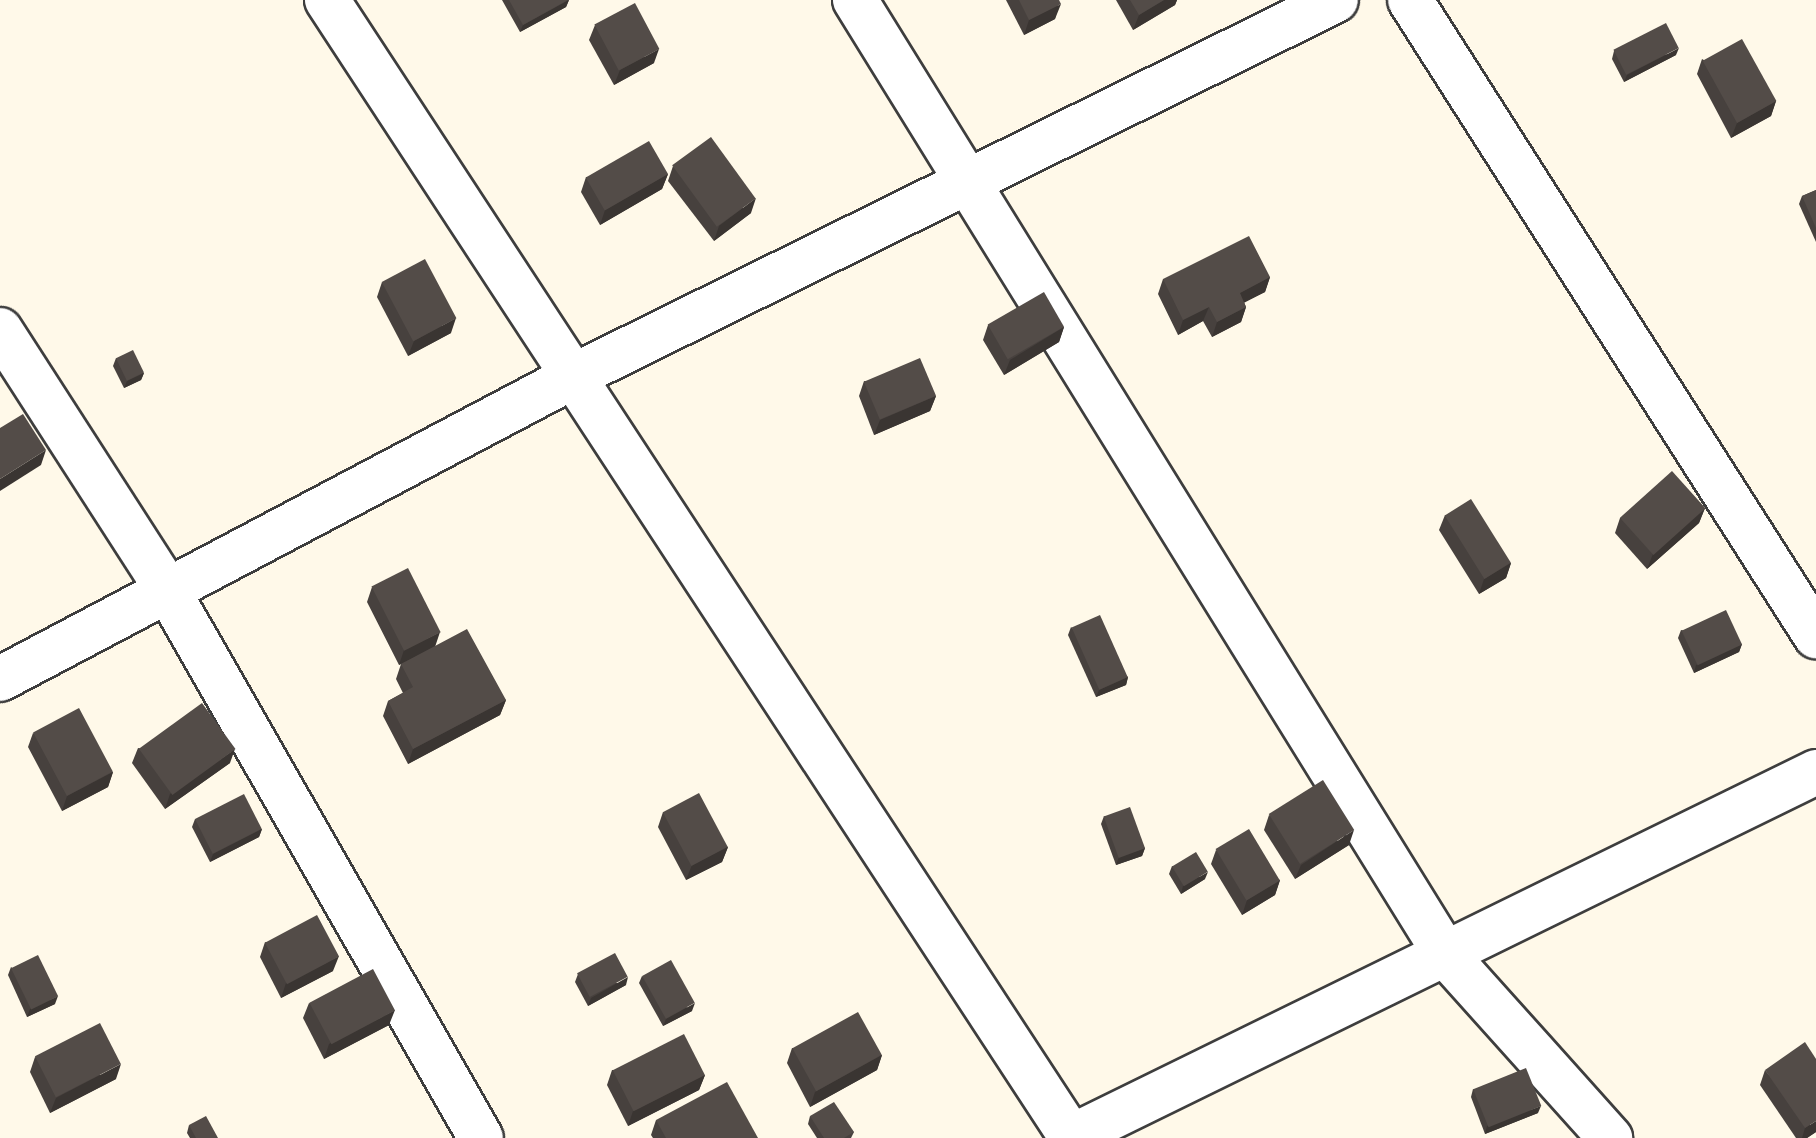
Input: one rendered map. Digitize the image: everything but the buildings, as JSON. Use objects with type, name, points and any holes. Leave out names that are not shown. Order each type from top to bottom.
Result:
[{"type":"street","points":[[327,0],[578,374],[1071,1138],[1816,772]]},
{"type":"street","points":[[855,0],[1446,955],[1610,1138]]},
{"type":"street","points":[[0,679],[578,374],[968,187],[1336,0]]},
{"type":"street","points":[[1410,0],[1816,636]]},
{"type":"street","points":[[0,330],[168,591],[481,1138]]}]
